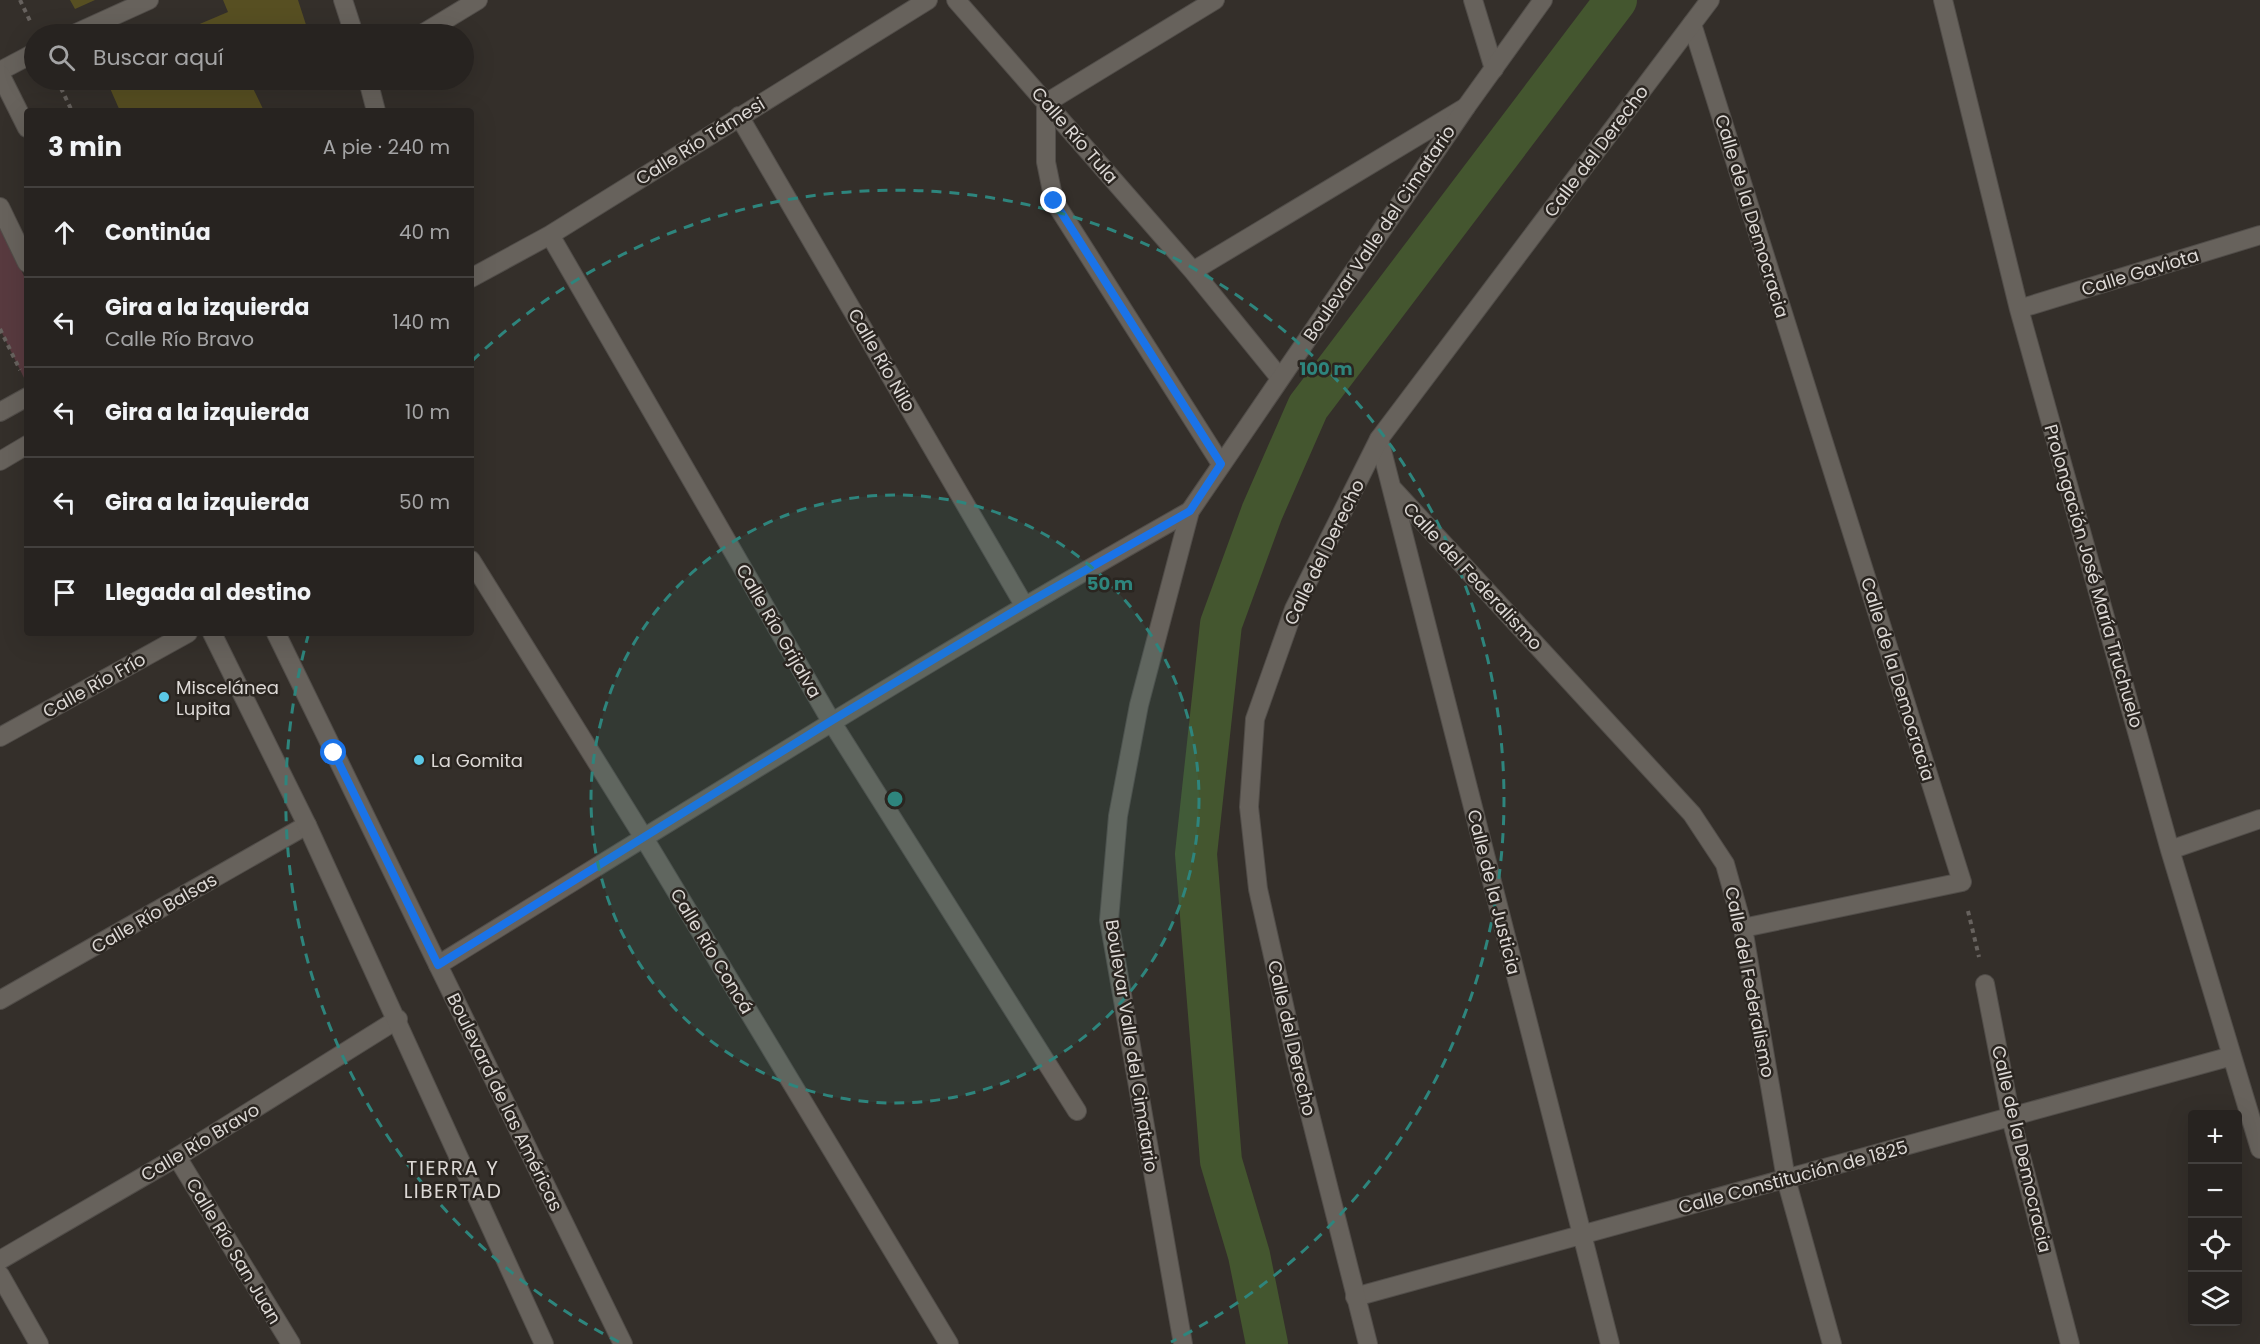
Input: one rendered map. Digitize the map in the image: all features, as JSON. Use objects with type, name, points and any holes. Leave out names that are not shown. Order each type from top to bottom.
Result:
[{"type":"street","points":[[96,24],[148,0]]},
{"type":"street","points":[[343,0],[351,24]]},
{"type":"street","points":[[438,24],[478,0]]},
{"type":"street","name":"Calle Río Támesi","points":[[474,276],[550,235],[928,0]]},
{"type":"street","name":"Calle Río Tula","points":[[956,0],[1193,271],[1280,378]]},
{"type":"street","points":[[1215,0],[1046,103],[1046,162],[1054,201],[1221,464]]},
{"type":"street","points":[[1473,0],[1494,69]]},
{"type":"street","name":"Boulevar Valle del Cimatario","points":[[1182,1344],[1109,920],[1118,816],[1139,705],[1190,511],[1466,106],[1543,0]]},
{"type":"street","name":"Calle del Derecho","points":[[1368,1344],[1354,1297],[1258,889],[1249,807],[1256,719],[1290,620],[1379,439],[1710,0]]},
{"type":"street","name":"Prolongación José María Truchuelo","points":[[1942,0],[2019,309],[2170,850],[2260,1149]]},
{"type":"street","name":"Calle de la Democracia","points":[[1692,24],[1962,882]]},
{"type":"street","points":[[24,59],[0,72],[24,122]]},
{"type":"street","points":[[371,90],[375,108]]},
{"type":"street","points":[[1193,271],[1466,106]]},
{"type":"street","name":"Calle Río Nilo","points":[[739,116],[1024,605]]},
{"type":"street","points":[[0,207],[24,257]]},
{"type":"street","name":"Calle Río Grijalva","points":[[550,235],[831,721],[1077,1111]]},
{"type":"street","name":"Calle Gaviota","points":[[2019,309],[2260,235]]},
{"type":"street","points":[[0,412],[24,399]]},
{"type":"street","name":"Calle de la Justicia","points":[[1379,439],[1610,1344]]},
{"type":"street","points":[[0,461],[24,447]]},
{"type":"street","name":"Calle del Federalismo","points":[[1392,488],[1692,814],[1725,864],[1743,928],[1786,1179],[1832,1344]]},
{"type":"street","points":[[438,965],[831,721],[1024,605],[1190,511]]},
{"type":"street","name":"Calle Río Concá","points":[[474,565],[644,838],[949,1344]]},
{"type":"street","name":"Calle Río Frío","points":[[0,737],[183,636]]},
{"type":"street","points":[[213,636],[307,825],[398,1019],[544,1344]]},
{"type":"street","name":"Boulevard de las Américas","points":[[277,636],[623,1344]]},
{"type":"street","points":[[2170,850],[2260,819]]},
{"type":"street","name":"Calle Río Balsas","points":[[0,1000],[307,825]]},
{"type":"street","points":[[1743,928],[1962,882]]},
{"type":"street","name":"Calle de la Democracia","points":[[1985,984],[2011,1118],[2070,1344]]},
{"type":"street","name":"Calle Río Bravo","points":[[0,1260],[177,1157],[398,1019]]},
{"type":"street","name":"Calle Constitución de 1825","points":[[1354,1297],[2232,1056]]},
{"type":"street","name":"Calle Río San Juan","points":[[177,1157],[291,1344]]},
{"type":"street","points":[[0,1275],[39,1344]]},
{"type":"path","points":[[21,0],[32,24]]},
{"type":"path","points":[[62,90],[71,108]]},
{"type":"path","points":[[0,329],[23,376]]},
{"type":"path","points":[[1962,882],[1985,984]]},
{"type":"shaded area","points":[[0,222],[24,276],[24,378],[0,329]]},
{"type":"building","points":[[70,0],[95,0],[75,9]]},
{"type":"building","points":[[223,0],[298,0],[306,24],[200,24],[228,12]]},
{"type":"building","points":[[111,90],[254,90],[263,108],[119,108]]},
{"type":"waterway","points":[[1267,1344],[1249,1255],[1221,1161],[1196,854],[1221,624],[1262,512],[1308,407],[1616,0]]},
{"type":"place","name":"Miscelánea Lupita","points":[[164,697]]},
{"type":"place","name":"La Gomita","points":[[419,760]]},
{"type":"district","name":"TIERRA Y LIBERTAD","points":[[453,1180]]},
{"type":"route","points":[[334,753],[438,965],[831,721],[1024,605],[1190,511],[1221,464],[1054,201]]}]
